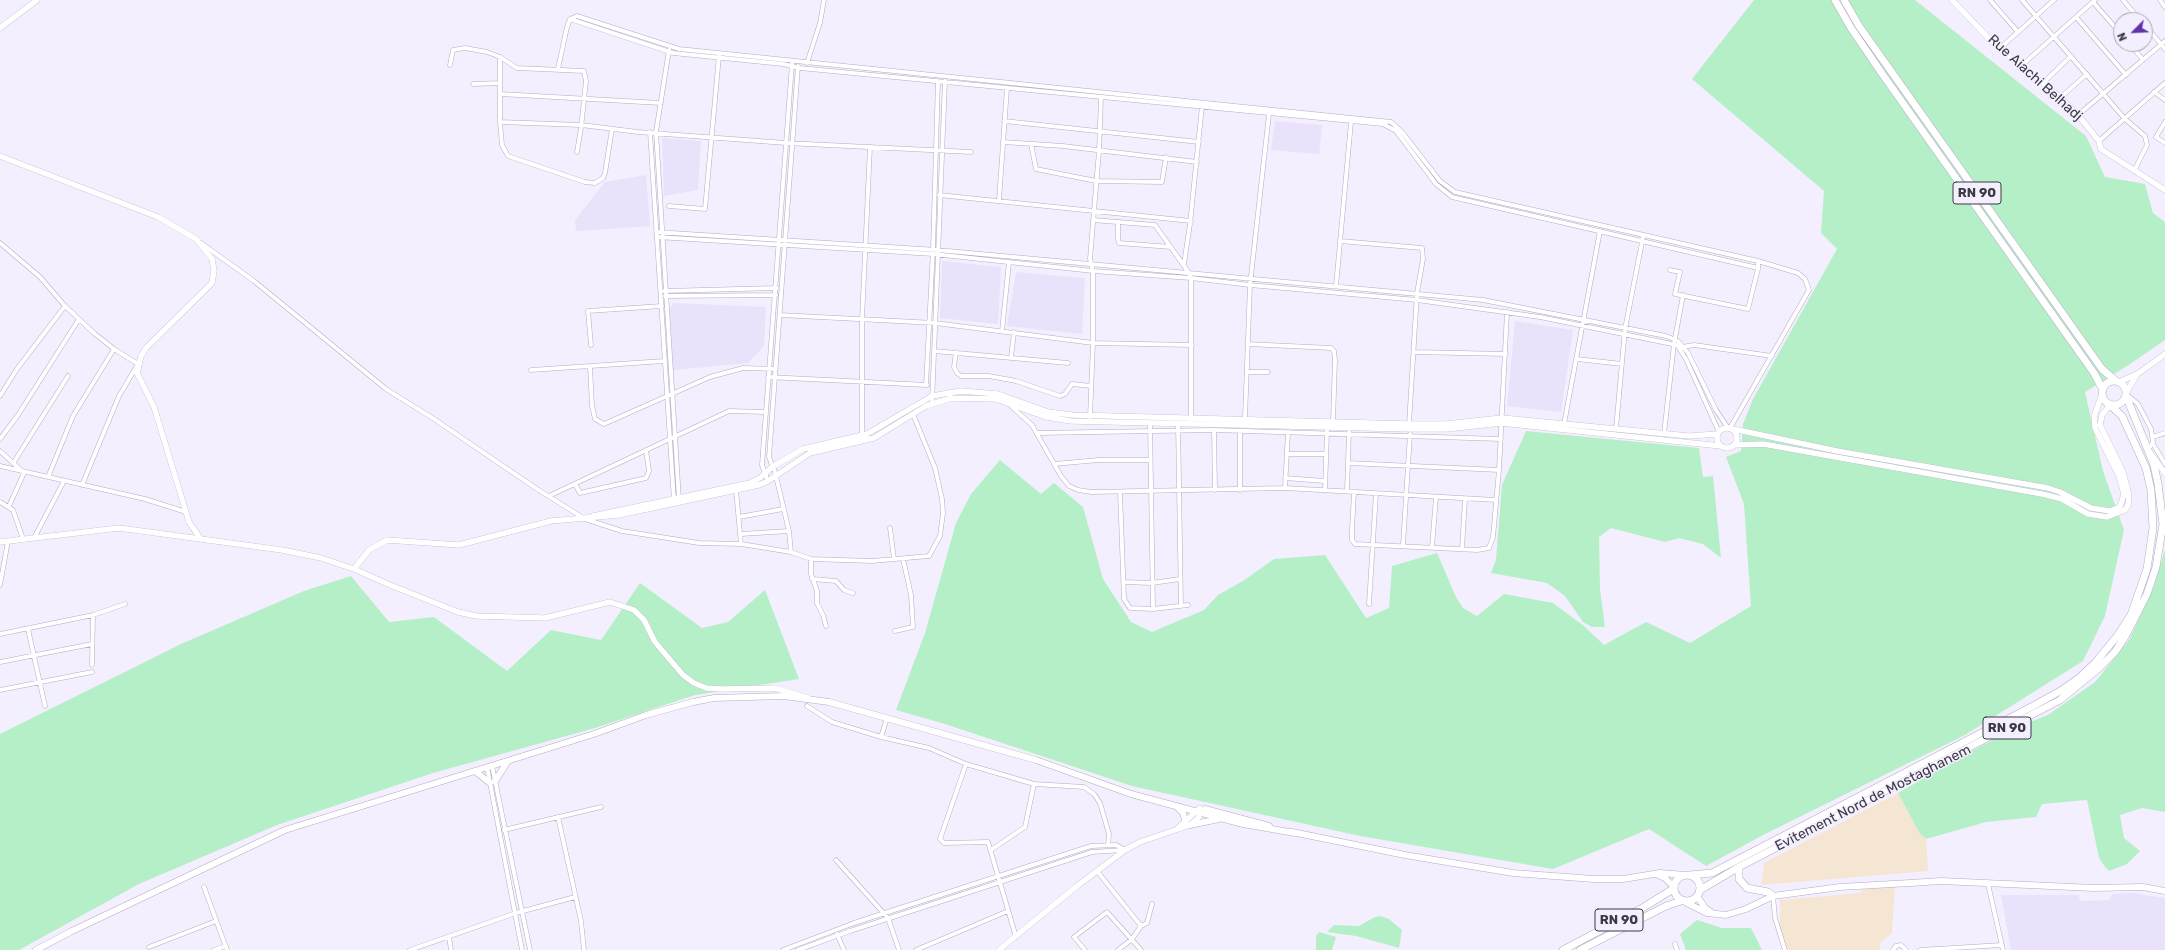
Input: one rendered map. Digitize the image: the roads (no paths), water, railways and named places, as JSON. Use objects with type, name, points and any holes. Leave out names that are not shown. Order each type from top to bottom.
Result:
[{"type":"highway","name":"RN 90","points":[[1835,0],[1851,28],[2094,373],[2102,392]]},
{"type":"highway","name":"RN 90","points":[[1844,0],[1864,32],[2102,370],[2118,382]]},
{"type":"highway","points":[[2109,382],[2118,382],[2124,387],[2126,394],[2120,404],[2110,404],[2105,401],[2102,392],[2109,382]]},
{"type":"highway","name":"Evitement Nord de Mostaghanem","points":[[1699,893],[1739,867],[2060,700],[2081,684],[2115,652],[2138,615],[2156,567],[2164,522],[2150,448],[2131,414],[2126,394]]},
{"type":"highway","name":"Evitement Nord de Mostaghanem","points":[[1688,875],[1712,873],[1792,832],[2062,690],[2079,678],[2095,663],[2118,635],[2131,614],[2147,569],[2153,528],[2153,508],[2148,475],[2141,456],[2122,416],[2110,404]]},
{"type":"highway","points":[[1739,867],[1739,879],[1747,888],[1768,892],[1773,896]]},
{"type":"highway","points":[[1688,875],[1699,883],[1699,893],[1692,901],[1683,901],[1676,896],[1673,888],[1677,878],[1688,875]]},
{"type":"highway","name":"RN 90","points":[[1563,950],[1644,907],[1673,888]]},
{"type":"highway","name":"RN 90","points":[[1580,950],[1666,906],[1683,901]]},
{"type":"main road","points":[[36,950],[72,931],[285,830],[594,734],[646,715],[693,702],[736,697],[784,696],[811,698],[1036,760],[1116,789],[1199,810],[1220,818],[1280,832],[1295,833]]},
{"type":"main road","points":[[475,771],[493,782],[508,761]]},
{"type":"main road","points":[[1116,789],[1295,833],[1405,855],[1513,873],[1594,879],[1623,878],[1653,874],[1688,875]]},
{"type":"main road","points":[[1175,805],[1181,810],[1187,823],[1220,818]]},
{"type":"main road","points":[[1653,874],[1665,878],[1673,888]]},
{"type":"main road","points":[[1683,901],[1698,910],[1716,915],[1735,913],[1773,896],[1910,882],[2094,888],[2143,887],[2165,891]]},
{"type":"main road","points":[[1699,893],[1705,908],[1716,915]]},
{"type":"street","points":[[0,28],[37,0]]},
{"type":"street","points":[[807,63],[820,23],[824,0]]},
{"type":"street","name":"Rue Aiachi Belhadj","points":[[1952,0],[1999,49],[2043,83],[2078,115],[2099,141],[2101,149],[2165,190]]},
{"type":"street","points":[[1990,0],[2018,32]]},
{"type":"street","points":[[2022,0],[2105,93],[2125,119],[2145,136],[2148,141],[2134,171]]},
{"type":"street","points":[[1999,49],[2054,0]]},
{"type":"street","points":[[2123,0],[2133,12]]},
{"type":"street","points":[[2160,0],[2165,6]]},
{"type":"street","points":[[2021,66],[2094,1],[2113,24]]},
{"type":"street","points":[[570,19],[577,16],[670,47],[792,60],[807,63],[1385,120],[1399,128],[1440,181],[1455,192],[1758,261],[1798,273],[1805,279],[1809,290],[1730,428]]},
{"type":"street","points":[[2076,17],[2126,75]]},
{"type":"street","points":[[570,19],[669,52],[792,66],[798,68],[1202,108],[1383,124],[1392,128],[1436,184],[1452,196],[1758,268]]},
{"type":"street","points":[[558,69],[570,19]]},
{"type":"street","points":[[2153,33],[2163,43],[2165,48]]},
{"type":"street","points":[[2078,115],[2163,43]]},
{"type":"street","points":[[670,47],[656,132],[675,437],[677,500]]},
{"type":"street","points":[[450,65],[452,52],[456,48],[487,52],[500,57],[517,68],[584,70],[586,74],[582,125],[577,152]]},
{"type":"street","points":[[669,206],[705,209],[720,52]]},
{"type":"street","points":[[2136,52],[2143,60]]},
{"type":"street","points":[[2043,83],[2071,56]]},
{"type":"street","points":[[500,57],[500,122],[502,144],[508,156],[591,184],[603,178],[612,129]]},
{"type":"street","points":[[768,481],[764,474],[762,465],[792,60]]},
{"type":"street","points":[[791,552],[789,531],[776,476],[769,457],[798,62]]},
{"type":"street","points":[[2060,98],[2087,74]]},
{"type":"street","points":[[926,385],[928,322],[939,195],[938,76]]},
{"type":"street","points":[[932,403],[939,151],[946,77]]},
{"type":"street","points":[[473,84],[500,83]]},
{"type":"street","points":[[999,200],[1004,121],[1011,83]]},
{"type":"street","points":[[2099,141],[2165,83]]},
{"type":"street","points":[[2154,92],[2165,100]]},
{"type":"street","points":[[500,94],[661,103]]},
{"type":"street","points":[[1090,418],[1093,343],[1091,264],[1093,210],[1099,151],[1101,98]]},
{"type":"street","points":[[1184,264],[1191,221],[1203,102]]},
{"type":"street","points":[[1245,418],[1250,285],[1252,279],[1269,114]]},
{"type":"street","points":[[1004,121],[1199,142]]},
{"type":"street","points":[[500,122],[582,125],[612,129],[786,143],[971,152]]},
{"type":"street","points":[[1336,286],[1351,122]]},
{"type":"street","points":[[2165,122],[2156,137],[2165,143]]},
{"type":"street","points":[[650,132],[662,306],[664,361],[670,439],[677,500]]},
{"type":"street","points":[[1003,142],[1197,162]]},
{"type":"street","points":[[1031,144],[1036,169],[1096,180],[1162,182],[1166,158]]},
{"type":"street","points":[[862,438],[862,319],[864,248],[870,147]]},
{"type":"street","points":[[0,156],[158,218],[196,239],[254,282],[386,390],[434,419],[457,436],[585,519],[622,531],[699,543],[741,544],[791,552],[811,559],[872,561],[930,555],[940,536],[943,513],[942,499],[935,468],[913,414]]},
{"type":"street","points":[[939,195],[1191,221]]},
{"type":"street","points":[[1093,220],[1154,225],[1184,264],[1189,273],[1191,278],[1192,345],[1191,420]]},
{"type":"street","points":[[1118,222],[1118,240],[1121,244],[1171,247]]},
{"type":"street","points":[[1564,424],[1600,231]]},
{"type":"street","points":[[656,232],[864,248]]},
{"type":"street","points":[[1616,429],[1625,329],[1644,235]]},
{"type":"street","points":[[657,237],[779,246],[864,248],[935,252],[1091,264],[1417,293],[1483,300],[1625,334],[1675,342]]},
{"type":"street","points":[[82,485],[118,396],[146,348],[212,283],[214,271],[212,259],[196,239]]},
{"type":"street","points":[[1340,241],[1422,248],[1423,259],[1417,293],[1409,466],[1403,545]]},
{"type":"street","points":[[0,243],[40,278],[79,319],[114,349],[138,364]]},
{"type":"street","points":[[935,252],[1092,271],[1191,278],[1250,285],[1417,300],[1625,329],[1675,342],[1682,347],[1716,410],[1737,437],[1734,445]]},
{"type":"street","points":[[1670,270],[1680,272],[1675,294],[1748,309],[1758,268],[1758,261]]},
{"type":"street","points":[[1002,331],[1009,262]]},
{"type":"street","points":[[660,291],[782,288]]},
{"type":"street","points":[[661,297],[781,295]]},
{"type":"street","points":[[1664,434],[1675,342],[1683,295]]},
{"type":"street","points":[[0,396],[17,369],[65,306]]},
{"type":"street","points":[[591,345],[588,311],[667,306]]},
{"type":"street","points":[[1354,492],[1352,540],[1355,544],[1403,545],[1485,550],[1491,546],[1499,470],[1508,312]]},
{"type":"street","points":[[780,315],[928,322],[1093,343],[1192,345]]},
{"type":"street","points":[[0,439],[18,416],[79,319]]},
{"type":"street","points":[[1011,358],[1014,332]]},
{"type":"street","points":[[1248,344],[1332,348],[1334,351],[1335,360],[1325,454],[1325,491]]},
{"type":"street","points":[[1682,347],[1694,345],[1772,356]]},
{"type":"street","points":[[1682,347],[1715,420],[1718,433],[1717,440],[1721,446]]},
{"type":"street","points":[[48,477],[73,416],[114,349]]},
{"type":"street","points":[[934,351],[1068,363]]},
{"type":"street","points":[[956,352],[954,367],[961,376],[989,376],[1003,378],[1060,396],[1065,394],[1072,384],[1091,386]]},
{"type":"street","points":[[1414,352],[1506,354]]},
{"type":"street","points":[[2118,382],[2139,373],[2165,354]]},
{"type":"street","points":[[1577,359],[1622,364]]},
{"type":"street","points":[[531,370],[664,361]]},
{"type":"street","points":[[138,364],[137,373],[154,407],[189,522],[200,538]]},
{"type":"street","points":[[590,366],[592,406],[595,419],[604,424],[667,395],[729,371],[743,368],[776,369]]},
{"type":"street","points":[[1247,372],[1268,372]]},
{"type":"street","points":[[2139,373],[2126,394],[2138,404],[2153,437],[2150,448],[2165,473]]},
{"type":"street","points":[[14,462],[68,376]]},
{"type":"street","points":[[768,377],[932,386]]},
{"type":"street","points":[[354,569],[369,550],[387,540],[459,545],[543,523],[585,519],[601,513],[736,490],[768,481],[810,453],[862,438],[932,396],[961,391],[986,392],[1009,396],[1048,412],[1090,418],[1150,423],[1178,423],[1191,420],[1245,418],[1410,430],[1501,439]]},
{"type":"street","points":[[677,500],[750,482],[803,448],[862,438],[874,438],[932,403],[961,397],[986,398],[1002,401],[1046,416],[1329,425],[1349,430],[1447,429],[1502,421],[1564,424],[1694,436],[1718,433],[1730,428],[1837,451],[2048,488],[2060,492],[2091,508],[2110,511],[2120,507],[2124,494],[2119,476],[2095,428],[2094,417],[2102,392]]},
{"type":"street","points":[[1002,401],[1018,411],[1037,433],[1054,464],[1069,486],[1078,490],[1120,492],[1150,490],[1240,490],[1285,488],[1496,500]]},
{"type":"street","points":[[1502,421],[1729,448],[1734,445],[1763,444],[2042,494],[2062,499],[2088,514],[2107,517],[2124,510],[2128,504],[2129,495],[2123,472],[2100,425],[2102,415],[2110,404]]},
{"type":"street","points":[[549,496],[728,411],[766,412]]},
{"type":"street","points":[[1150,423],[1153,609]]},
{"type":"street","points":[[1178,423],[1181,606]]},
{"type":"street","points":[[1037,433],[1150,430],[1288,432],[1329,425]]},
{"type":"street","points":[[1214,430],[1215,490]]},
{"type":"street","points":[[1347,491],[1349,430]]},
{"type":"street","points":[[1240,431],[1240,490]]},
{"type":"street","points":[[1285,488],[1288,432]]},
{"type":"street","points":[[2153,437],[2165,433]]},
{"type":"street","points":[[2150,448],[2165,464]]},
{"type":"street","points":[[575,484],[580,492],[646,478],[649,471],[646,450]]},
{"type":"street","points":[[0,451],[14,462],[24,473]]},
{"type":"street","points":[[1287,454],[1325,454]]},
{"type":"street","points":[[1054,464],[1099,460],[1150,460]]},
{"type":"street","points":[[1348,463],[1499,470]]},
{"type":"street","points":[[0,466],[24,473],[64,480],[145,500],[186,512]]},
{"type":"street","points":[[9,506],[24,473]]},
{"type":"street","points":[[1285,478],[1324,481]]},
{"type":"street","points":[[34,538],[64,480]]},
{"type":"street","points":[[736,490],[741,544]]},
{"type":"street","points":[[1120,492],[1122,582],[1124,599],[1130,608],[1153,609],[1188,605]]},
{"type":"street","points":[[1369,604],[1376,493]]},
{"type":"street","points":[[1432,547],[1436,497]]},
{"type":"street","points":[[1462,549],[1465,499]]},
{"type":"street","points":[[0,502],[9,506],[19,523],[23,539]]},
{"type":"street","points":[[739,517],[783,510]]},
{"type":"street","points":[[184,537],[189,522]]},
{"type":"street","points":[[0,542],[119,528],[282,550],[320,558],[354,569],[458,612],[476,616],[545,618],[610,602],[623,605],[634,610],[644,620],[658,646],[683,675],[694,683],[706,688],[721,689],[775,688],[811,698]]},
{"type":"street","points":[[890,528],[894,559]]},
{"type":"street","points":[[741,534],[789,531]]},
{"type":"street","points":[[0,585],[8,541]]},
{"type":"street","points":[[895,631],[913,627],[911,595],[903,558]]},
{"type":"street","points":[[811,559],[812,579],[817,592],[817,602],[826,626]]},
{"type":"street","points":[[812,579],[836,582],[844,590],[853,593]]},
{"type":"street","points":[[1122,582],[1152,583],[1180,579]]},
{"type":"street","points":[[0,634],[93,615],[125,604]]},
{"type":"street","points":[[92,665],[93,615]]},
{"type":"street","points":[[28,628],[32,656],[45,706]]},
{"type":"street","points":[[0,662],[92,644]]},
{"type":"street","points":[[0,690],[92,672]]},
{"type":"street","points":[[807,706],[832,722],[881,737],[929,748],[966,764],[1034,784],[1084,786],[1089,789],[1100,803],[1109,834],[1108,844]]},
{"type":"street","points":[[881,737],[887,718]]},
{"type":"street","points":[[966,764],[940,840],[944,843],[985,841],[991,850],[1016,937]]},
{"type":"street","points":[[490,766],[522,950]]},
{"type":"street","points":[[493,782],[530,950]]},
{"type":"street","points":[[991,850],[1025,827],[1034,784]]},
{"type":"street","points":[[504,830],[601,807]]},
{"type":"street","points":[[999,950],[1124,850],[1140,842],[1177,830],[1187,823],[1199,810]]},
{"type":"street","points":[[558,817],[575,897],[584,950]]},
{"type":"street","points":[[783,950],[883,914],[1091,846],[1108,844],[1116,845],[1124,850]]},
{"type":"street","points":[[798,950],[888,918],[1092,852],[1124,850]]},
{"type":"street","points":[[836,860],[888,918],[899,950]]},
{"type":"street","points":[[1097,872],[1141,926]]},
{"type":"street","points":[[1988,884],[2003,950]]},
{"type":"street","points":[[204,887],[226,948],[214,950]]},
{"type":"street","points":[[1773,896],[1775,918],[1786,950]]},
{"type":"street","points":[[410,950],[449,938],[522,911],[575,897]]},
{"type":"street","points":[[1118,950],[1132,939],[1141,926],[1147,923],[1152,904]]},
{"type":"street","points":[[916,950],[1008,911]]},
{"type":"street","points":[[1085,950],[1074,937],[1107,912],[1140,950]]},
{"type":"street","points":[[149,947],[216,921]]},
{"type":"street","points":[[836,930],[844,950]]},
{"type":"street","points":[[449,938],[451,950]]},
{"type":"street","points":[[1675,944],[1677,950]]},
{"type":"street","points":[[1893,950],[1896,946],[1901,945],[1906,950]]},
{"type":"street","points":[[1920,950],[2002,945]]}]
